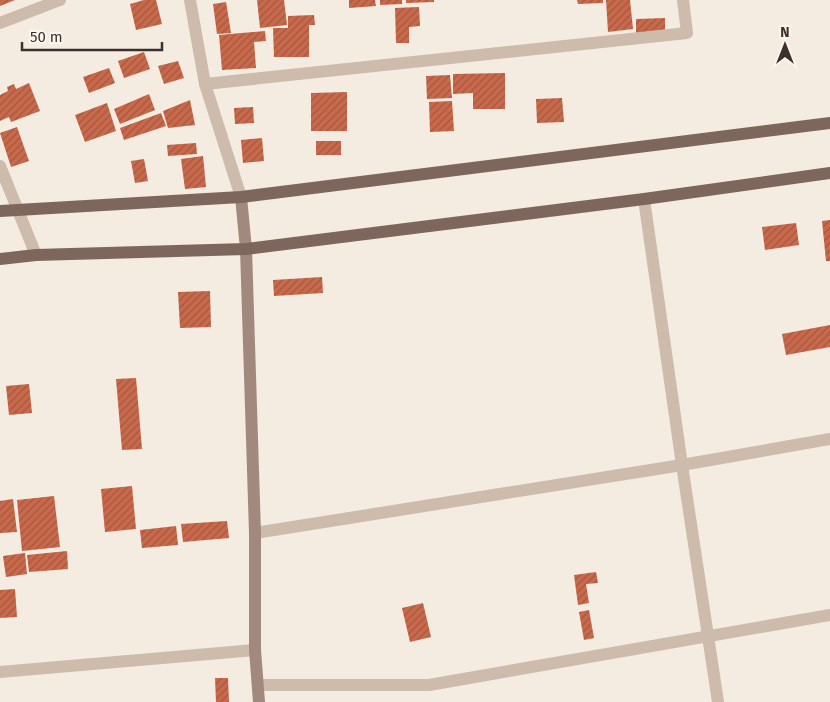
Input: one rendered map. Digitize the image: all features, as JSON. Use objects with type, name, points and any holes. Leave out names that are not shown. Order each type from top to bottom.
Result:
[{"type":"main road","points":[[0,211],[241,197],[830,123]]},
{"type":"main road","points":[[0,259],[36,255],[246,249],[644,199],[830,173]]},
{"type":"main road","points":[[241,197],[246,249],[255,533],[255,650],[259,702]]},
{"type":"street","points":[[0,23],[60,0]]},
{"type":"street","points":[[190,0],[205,84],[241,197]]},
{"type":"street","points":[[205,84],[687,33],[683,0]]},
{"type":"street","points":[[0,166],[36,255]]},
{"type":"street","points":[[644,199],[718,702]]},
{"type":"street","points":[[255,533],[682,465],[830,439]]},
{"type":"street","points":[[258,685],[429,685],[830,615]]},
{"type":"street","points":[[0,672],[255,650]]},
{"type":"building","points":[[0,0],[15,0],[0,6]]},
{"type":"building","points":[[144,0],[156,0],[162,24],[136,30],[130,4]]},
{"type":"building","points":[[257,0],[284,0],[287,25],[260,28]]},
{"type":"building","points":[[349,0],[375,0],[376,6],[349,8]]},
{"type":"building","points":[[380,0],[402,0],[402,4],[380,5]]},
{"type":"building","points":[[406,0],[434,0],[434,2],[406,3]]},
{"type":"building","points":[[577,0],[603,0],[603,3],[578,4]]},
{"type":"building","points":[[606,0],[630,0],[633,29],[608,32]]},
{"type":"building","points":[[226,2],[231,33],[217,34],[213,4]]},
{"type":"building","points":[[419,7],[420,26],[409,27],[409,43],[396,43],[395,8]]},
{"type":"building","points":[[314,15],[315,25],[309,25],[309,57],[274,57],[273,28],[288,28],[288,16]]},
{"type":"building","points":[[665,18],[665,31],[636,33],[636,19]]},
{"type":"building","points":[[265,31],[266,41],[254,42],[256,68],[222,70],[219,35]]},
{"type":"building","points":[[144,52],[150,69],[124,78],[118,61]]},
{"type":"building","points":[[178,61],[184,78],[164,84],[158,66]]},
{"type":"building","points":[[109,68],[115,83],[89,93],[83,77]]},
{"type":"building","points":[[505,73],[505,109],[473,109],[473,93],[453,94],[453,74]]},
{"type":"building","points":[[450,75],[452,98],[427,99],[426,76]]},
{"type":"building","points":[[29,83],[40,111],[11,122],[9,117],[0,121],[0,95],[8,91],[7,87],[14,84],[16,89]]},
{"type":"building","points":[[347,92],[347,131],[311,131],[311,93]]},
{"type":"building","points":[[149,94],[155,110],[120,124],[114,109]]},
{"type":"building","points":[[562,98],[564,122],[537,123],[536,99]]},
{"type":"building","points":[[190,100],[195,125],[168,128],[163,111]]},
{"type":"building","points":[[452,101],[454,131],[430,132],[429,102]]},
{"type":"building","points":[[107,103],[116,131],[85,142],[75,115]]},
{"type":"building","points":[[253,107],[254,123],[235,124],[234,108]]},
{"type":"building","points":[[161,113],[166,126],[124,140],[120,128]]},
{"type":"building","points":[[17,127],[29,161],[11,167],[0,133]]},
{"type":"building","points":[[262,138],[264,161],[243,163],[241,140]]},
{"type":"building","points":[[316,141],[341,141],[341,155],[316,155]]},
{"type":"building","points":[[196,143],[197,154],[168,156],[167,145]]},
{"type":"building","points":[[203,156],[206,187],[185,189],[181,159]]},
{"type":"building","points":[[144,159],[148,181],[135,183],[131,161]]},
{"type":"building","points":[[830,220],[830,261],[826,261],[822,221]]},
{"type":"building","points":[[796,223],[799,245],[765,250],[762,227]]},
{"type":"building","points":[[322,277],[323,293],[274,296],[273,280]]},
{"type":"building","points":[[210,291],[211,327],[180,328],[178,292]]},
{"type":"building","points":[[830,325],[830,347],[786,355],[782,334]]},
{"type":"building","points":[[136,378],[142,449],[122,450],[116,379]]},
{"type":"building","points":[[29,384],[32,413],[9,415],[6,386]]},
{"type":"building","points":[[132,486],[136,529],[105,532],[101,489]]},
{"type":"building","points":[[54,496],[60,547],[22,551],[17,500]]},
{"type":"building","points":[[13,499],[17,532],[0,533],[0,501]]},
{"type":"building","points":[[227,521],[229,538],[183,542],[181,524]]},
{"type":"building","points":[[176,526],[178,545],[142,548],[140,530]]},
{"type":"building","points":[[67,551],[68,569],[29,572],[27,555]]},
{"type":"building","points":[[25,553],[27,574],[6,577],[3,556]]},
{"type":"building","points":[[596,572],[598,583],[586,584],[589,603],[578,605],[574,575]]},
{"type":"building","points":[[15,589],[17,617],[0,618],[0,590]]},
{"type":"building","points":[[423,603],[431,637],[410,642],[402,608]]},
{"type":"building","points":[[589,610],[594,638],[584,640],[579,612]]},
{"type":"building","points":[[215,678],[228,678],[229,702],[216,702]]}]
